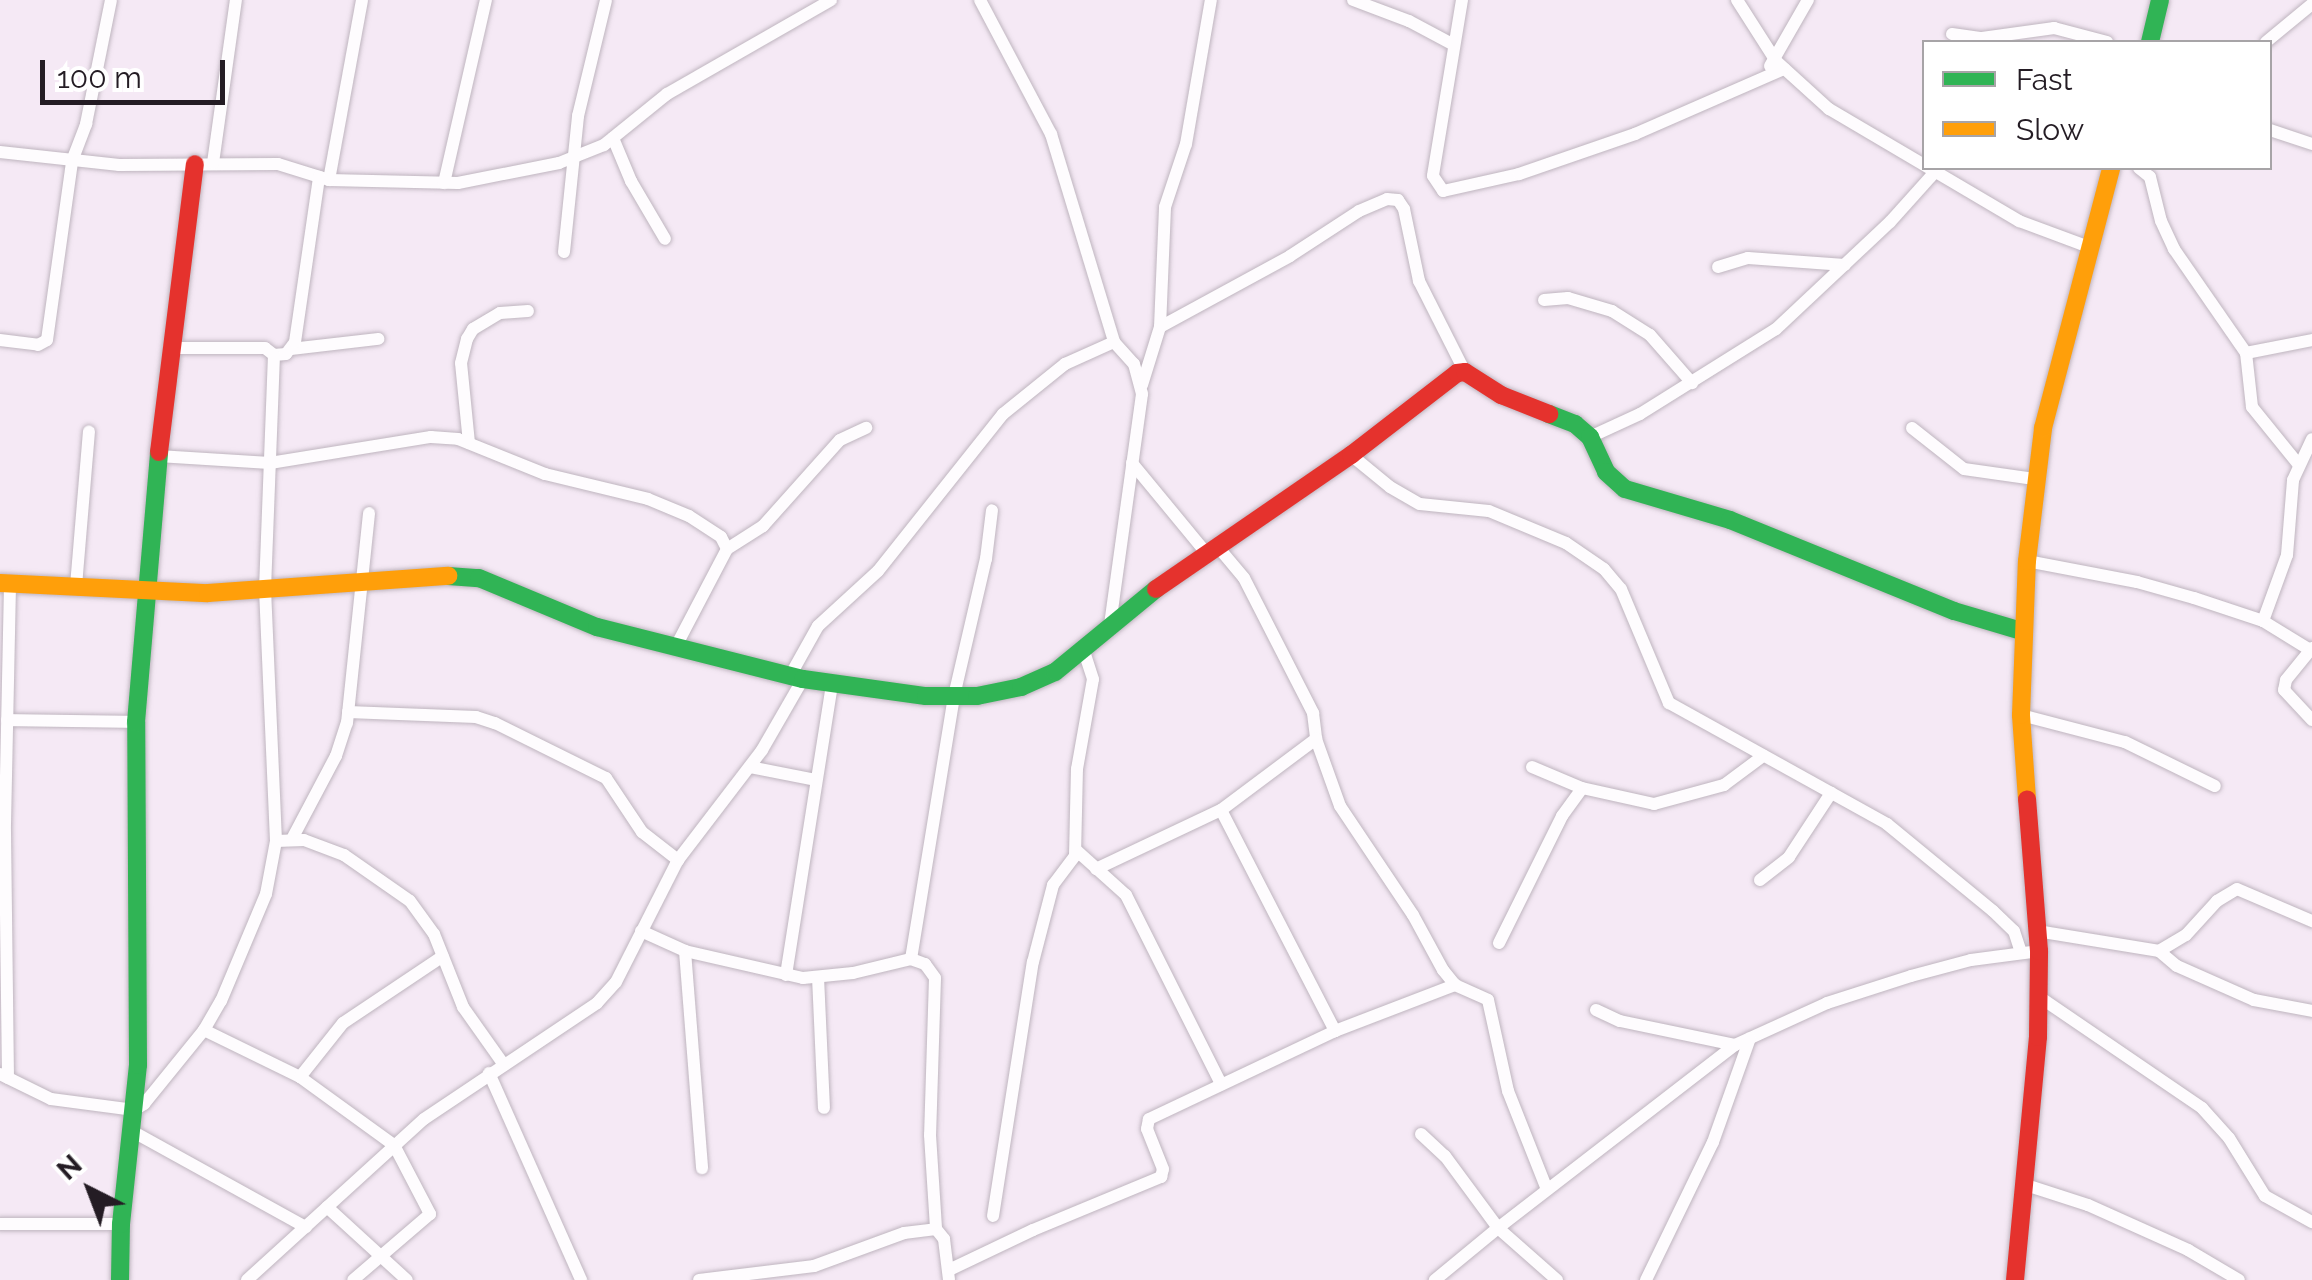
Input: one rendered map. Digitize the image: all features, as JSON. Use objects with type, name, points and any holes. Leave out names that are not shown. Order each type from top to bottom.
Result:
[{"type":"street","points":[[0,340],[38,345],[47,340],[72,160],[86,124],[112,0]]},
{"type":"street","points":[[120,1280],[121,1224],[134,1110],[136,722],[145,590],[169,348],[236,0]]},
{"type":"street","points":[[291,349],[362,0]]},
{"type":"street","points":[[444,183],[486,0]]},
{"type":"street","points":[[564,252],[577,156],[578,116],[606,0]]},
{"type":"street","points":[[0,152],[72,160],[278,164],[324,178],[444,183],[577,156],[613,138],[666,94],[831,0]]},
{"type":"street","points":[[980,0],[1050,134],[1114,342],[1134,364],[1142,385]]},
{"type":"street","points":[[1110,626],[1142,385],[1160,326],[1163,222],[1186,144],[1211,0]]},
{"type":"street","points":[[1353,0],[1409,21],[1454,45]]},
{"type":"street","points":[[1462,0],[1432,176],[1443,191],[1519,174],[1635,134],[1750,84],[1780,65],[1808,0]]},
{"type":"street","points":[[1737,0],[1780,65],[1829,109],[1922,166]]},
{"type":"street","points":[[2150,40],[2160,0]]},
{"type":"street","points":[[2268,40],[2312,4]]},
{"type":"street","points":[[1952,34],[1982,38],[2054,28],[2099,40]]},
{"type":"street","points":[[2272,131],[2312,144]]},
{"type":"street","points":[[613,138],[631,181],[665,239]]},
{"type":"street","points":[[1929,170],[2020,221],[2089,247]]},
{"type":"street","points":[[2015,1280],[2026,1186],[2038,996],[2030,951],[2037,930],[2021,714],[2027,561],[2034,480],[2110,170]]},
{"type":"street","points":[[2142,170],[2150,177],[2160,221],[2174,248],[2246,352],[2252,407],[2300,464]]},
{"type":"street","points":[[2154,188],[2161,170]]},
{"type":"street","points":[[1590,437],[1692,382],[1776,329],[1934,173]]},
{"type":"street","points":[[1160,326],[1290,256],[1359,210],[1386,199],[1398,200],[1404,208],[1419,281],[1466,372],[1501,395],[1575,424],[1590,437],[1606,472],[1624,489],[1730,520],[1954,611],[2022,630]]},
{"type":"street","points":[[1718,267],[1748,258],[1845,265]]},
{"type":"street","points":[[1544,300],[1568,298],[1612,311],[1650,336],[1692,382]]},
{"type":"street","points":[[469,443],[461,363],[467,339],[473,329],[500,313],[528,311]]},
{"type":"street","points":[[274,355],[291,349],[378,339]]},
{"type":"street","points":[[2246,352],[2312,340]]},
{"type":"street","points":[[247,1280],[394,1145],[490,1072],[598,1003],[616,982],[678,860],[750,767],[818,626],[878,571],[1003,414],[1065,364],[1114,342]]},
{"type":"street","points":[[169,348],[266,348],[274,355]]},
{"type":"street","points":[[134,1110],[167,1079],[221,1002],[266,894],[276,841],[265,589],[274,355]]},
{"type":"street","points":[[134,1110],[51,1099],[4,1076],[5,583],[145,590],[265,589],[359,584],[427,574],[479,578],[597,627],[675,648],[796,678],[954,696],[1022,686],[1055,672],[1212,550],[1351,455],[1457,372],[1466,372]]},
{"type":"street","points":[[675,648],[727,549],[763,526],[840,440],[866,428]]},
{"type":"street","points":[[1912,428],[1964,469],[2034,480]]},
{"type":"street","points":[[76,586],[90,432]]},
{"type":"street","points":[[158,456],[270,463],[431,437],[469,443],[545,474],[648,499],[722,536],[727,549]]},
{"type":"street","points":[[2263,621],[2287,555],[2288,501],[2312,438]]},
{"type":"street","points":[[1351,455],[1390,487],[1420,504],[1490,511],[1566,543],[1604,569],[1622,588],[1669,704],[1830,793],[1918,848],[2014,931],[2030,951]]},
{"type":"street","points":[[1132,463],[1212,550],[1244,578],[1272,626],[1313,713],[1316,739],[1340,806],[1455,985],[1488,1000],[1508,1090],[1546,1187]]},
{"type":"street","points":[[910,959],[954,696],[986,560],[992,510]]},
{"type":"street","points":[[292,839],[336,756],[348,712],[369,513]]},
{"type":"street","points":[[2027,561],[2137,582],[2263,621],[2311,649],[2286,680],[2284,690],[2312,720]]},
{"type":"street","points":[[993,1216],[1033,962],[1050,892],[1073,862],[1076,850],[1077,769],[1092,679],[1083,649]]},
{"type":"street","points":[[786,975],[832,683]]},
{"type":"street","points":[[348,712],[476,717],[495,723],[606,778],[613,784],[618,802],[638,820],[642,832],[678,860]]},
{"type":"street","points":[[2021,714],[2125,742],[2215,786]]},
{"type":"street","points":[[6,720],[136,722]]},
{"type":"street","points":[[1096,869],[1160,842],[1220,810],[1316,739]]},
{"type":"street","points":[[1532,768],[1582,788],[1654,804],[1724,785],[1763,756]]},
{"type":"street","points":[[750,767],[816,780]]},
{"type":"street","points":[[1499,943],[1562,816],[1582,788]]},
{"type":"street","points":[[1760,880],[1789,856],[1830,793]]},
{"type":"street","points":[[1220,810],[1336,1031]]},
{"type":"street","points":[[276,841],[292,839],[344,855],[384,880],[418,912],[443,956],[462,1007],[504,1065]]},
{"type":"street","points":[[1076,850],[1126,895],[1221,1084]]},
{"type":"street","points":[[2158,951],[2178,941],[2217,901],[2236,889],[2312,921]]},
{"type":"street","points":[[2037,930],[2158,951],[2177,966],[2254,1000],[2312,1011]]},
{"type":"street","points":[[640,931],[685,952],[786,975],[818,978],[910,959],[925,964],[935,978],[930,1135],[936,1228],[944,1239],[949,1275],[1032,1230],[1161,1177],[1163,1169],[1147,1129],[1149,1119],[1336,1031],[1455,985]]},
{"type":"street","points":[[1436,1280],[1546,1187],[1735,1045],[1844,998],[1971,960],[2030,951]]},
{"type":"street","points":[[685,952],[702,1168]]},
{"type":"street","points":[[300,1077],[343,1023],[443,956]]},
{"type":"street","points":[[818,978],[824,1108]]},
{"type":"street","points":[[2038,996],[2202,1108],[2228,1138],[2265,1196],[2283,1210],[2312,1222]]},
{"type":"street","points":[[1596,1010],[1620,1021],[1735,1045]]},
{"type":"street","points":[[204,1030],[300,1077],[394,1145],[430,1214],[353,1280]]},
{"type":"street","points":[[1646,1280],[1713,1142],[1750,1038]]},
{"type":"street","points":[[490,1072],[581,1280]]},
{"type":"street","points":[[130,1130],[306,1227]]},
{"type":"street","points":[[1421,1134],[1445,1156],[1498,1228],[1557,1280]]},
{"type":"street","points":[[2026,1186],[2088,1205],[2188,1250],[2238,1280]]},
{"type":"street","points":[[327,1207],[407,1280]]},
{"type":"street","points":[[0,1224],[121,1224]]},
{"type":"street","points":[[698,1280],[802,1269],[904,1233],[936,1228]]},
{"type":"traffic: fast","points":[[2150,40],[2160,0]]},
{"type":"traffic: fast","points":[[1549,414],[1575,424],[1590,437],[1606,472],[1625,489],[1730,520],[1954,611],[2021,631]]},
{"type":"traffic: fast","points":[[120,1280],[121,1224],[138,1065],[136,722],[159,452]]},
{"type":"traffic: fast","points":[[448,576],[479,578],[597,627],[803,679],[926,696],[977,696],[1021,687],[1055,672],[1156,589]]},
{"type":"traffic: slow","points":[[2027,799],[2021,715],[2027,561],[2043,428],[2110,170]]},
{"type":"traffic: slow","points":[[0,583],[208,593],[448,576]]},
{"type":"traffic: jam","points":[[159,452],[195,164]]},
{"type":"traffic: jam","points":[[1156,589],[1351,455],[1457,373],[1465,372],[1501,395],[1549,414]]},
{"type":"traffic: jam","points":[[2015,1280],[2038,1037],[2039,951],[2027,799]]}]
